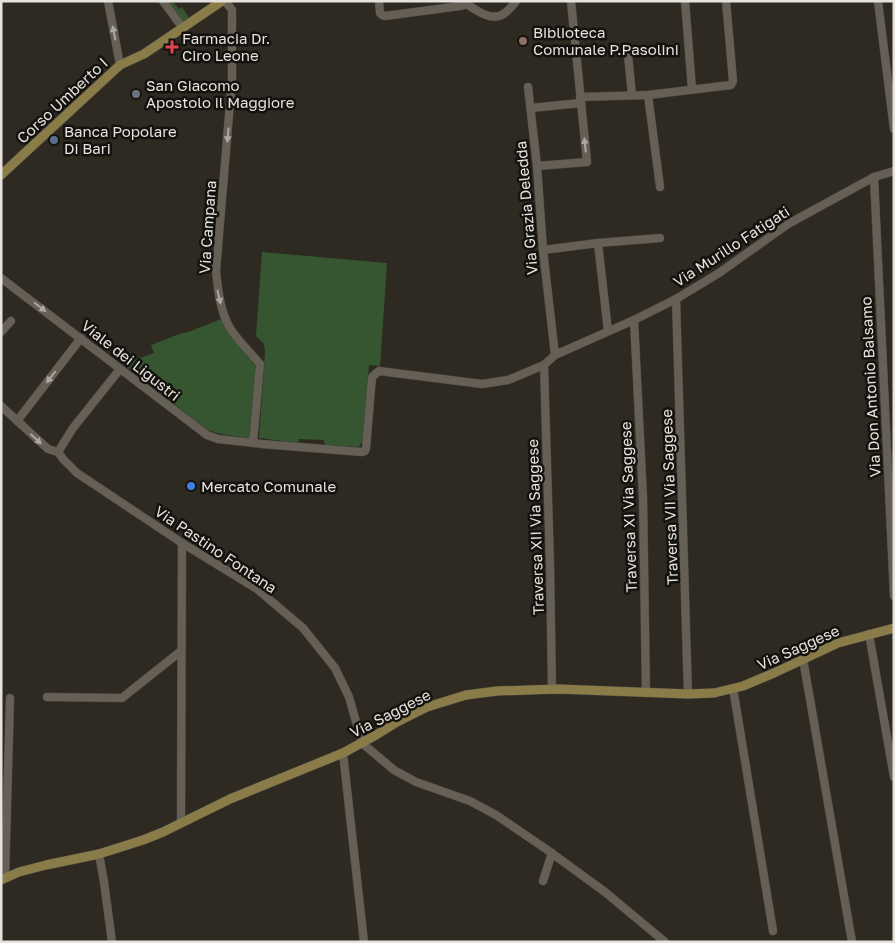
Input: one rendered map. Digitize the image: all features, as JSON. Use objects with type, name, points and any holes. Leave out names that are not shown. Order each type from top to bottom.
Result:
[{"type":"main road","name":"Corso Umberto I","points":[[1,175],[120,65],[144,54],[182,27],[224,1]]},
{"type":"main road","name":"Via Saggese","points":[[3,879],[46,864],[99,854],[143,840],[230,799],[343,753],[427,707],[466,695],[496,691],[552,689],[646,693],[714,693],[743,686],[838,643],[894,628]]},
{"type":"street","points":[[108,1],[120,65]]},
{"type":"street","points":[[164,1],[182,27]]},
{"type":"street","name":"Via Campana","points":[[224,1],[232,10],[232,79],[216,271],[218,293],[230,328],[260,364],[253,443]]},
{"type":"street","points":[[379,1],[380,13],[385,16],[460,6],[466,2],[490,16],[499,16],[505,14],[516,1]]},
{"type":"street","points":[[537,166],[586,162],[571,1]]},
{"type":"street","points":[[685,1],[692,89]]},
{"type":"street","points":[[531,108],[580,100],[731,85],[733,81],[726,1]]},
{"type":"street","points":[[878,1],[894,129]]},
{"type":"street","points":[[628,55],[632,95]]},
{"type":"street","name":"Via Grazia Deledda","points":[[528,87],[555,355]]},
{"type":"street","points":[[648,94],[660,187]]},
{"type":"street","name":"Via Murillo Fatigati","points":[[544,365],[555,355],[676,299],[719,273],[788,224],[874,177],[894,171]]},
{"type":"street","name":"Via Don Antonio Balsamo","points":[[874,177],[894,596]]},
{"type":"street","points":[[543,250],[660,238]]},
{"type":"street","points":[[598,243],[608,331]]},
{"type":"street","name":"Viale dei Ligustri","points":[[1,278],[207,435],[218,439],[362,452],[366,448],[372,377],[379,371],[482,384],[508,380],[544,365]]},
{"type":"street","name":"Traversa VII Via Saggese","points":[[676,299],[688,694]]},
{"type":"street","name":"Traversa XI Via Saggese","points":[[634,320],[643,497],[646,693]]},
{"type":"street","points":[[1,332],[12,322]]},
{"type":"street","points":[[17,422],[81,338]]},
{"type":"street","name":"Traversa XII Via Saggese","points":[[544,365],[552,689]]},
{"type":"street","points":[[58,452],[74,428],[120,369]]},
{"type":"street","name":"Via Pastino Fontana","points":[[1,406],[48,449],[58,452],[63,460],[77,473],[257,590],[303,628],[335,668],[349,698],[362,743]]},
{"type":"street","points":[[181,822],[182,542]]},
{"type":"street","points":[[869,634],[894,777]]},
{"type":"street","points":[[47,697],[122,698],[181,651]]},
{"type":"street","points":[[803,659],[852,942]]},
{"type":"street","points":[[733,688],[773,931]]},
{"type":"street","points":[[3,879],[5,730],[10,698]]},
{"type":"street","points":[[362,743],[394,770],[416,782],[470,801],[496,815],[605,892],[665,942]]},
{"type":"street","points":[[343,753],[364,942]]},
{"type":"street","points":[[543,881],[552,853]]},
{"type":"street","points":[[99,854],[112,942]]},
{"type":"green space","points":[[167,1],[172,1],[179,9],[182,7],[189,18],[181,23]]},
{"type":"green space","points":[[262,252],[387,263],[380,366],[369,365],[363,439],[359,447],[325,445],[324,440],[299,439],[298,443],[259,438],[265,352],[264,344],[256,336]]},
{"type":"green space","points":[[224,318],[257,365],[249,438],[222,434],[206,429],[123,364],[154,353],[151,345]]},
{"type":"place","name":"Biblioteca Comunale P.Pasolini","points":[[523,41]]},
{"type":"place","name":"Farmacia Dr. Ciro Leone","points":[[172,47]]},
{"type":"place","name":"San Giacomo Apostolo il Maggiore","points":[[136,94]]},
{"type":"place","name":"Banca Popolare Di Bari","points":[[54,140]]},
{"type":"place","name":"Mercato Comunale","points":[[191,486]]}]
